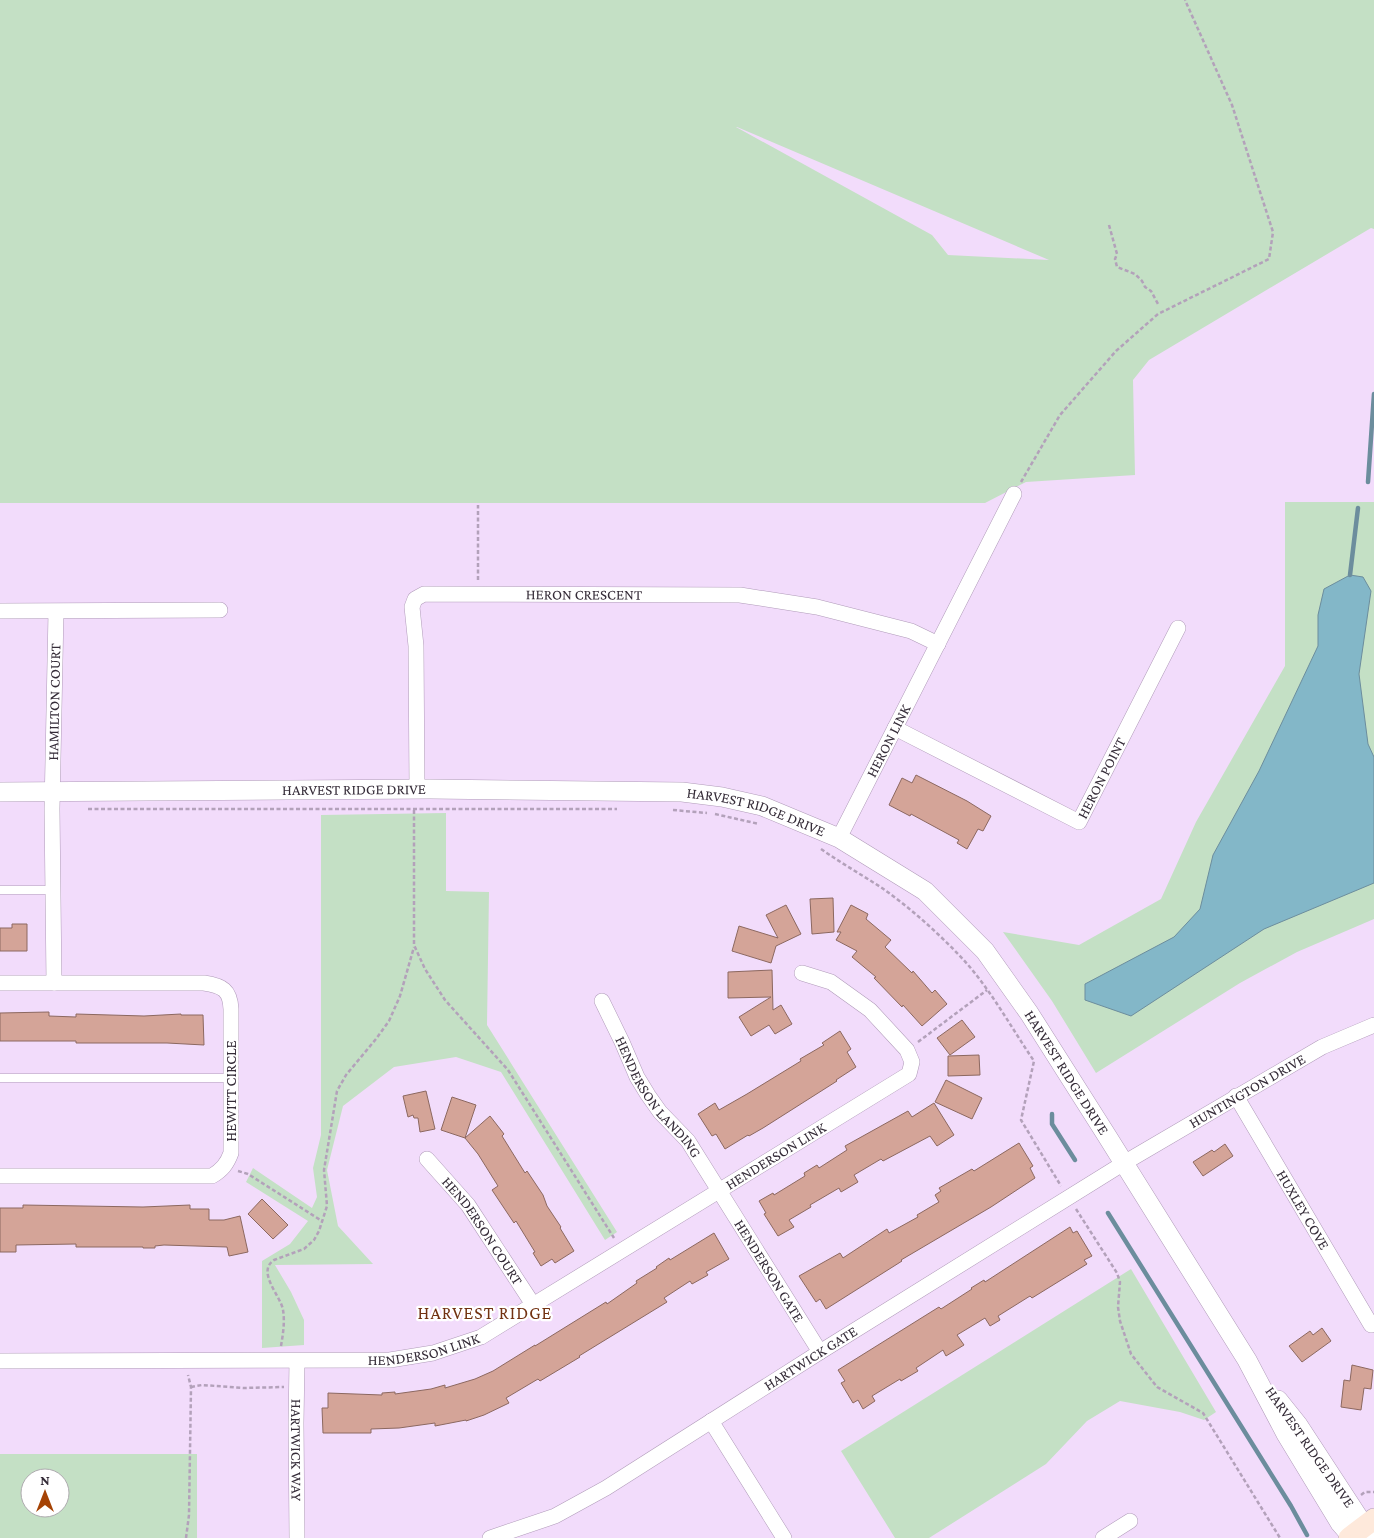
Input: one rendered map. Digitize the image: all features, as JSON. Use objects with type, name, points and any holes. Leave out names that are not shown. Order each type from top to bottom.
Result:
[{"type":"street","name":"HERON LINK","points":[[839,838],[1014,494]]},
{"type":"street","name":"HERON CRESCENT","points":[[417,789],[416,646],[412,607],[415,598],[424,594],[740,596],[817,607],[911,631],[938,644]]},
{"type":"street","points":[[0,611],[220,610]]},
{"type":"street","name":"HAMILTON COURT","points":[[53,792],[56,612]]},
{"type":"street","name":"HERON POINT","points":[[895,728],[1079,822],[1178,628]]},
{"type":"street","name":"HARVEST RIDGE DRIVE","points":[[0,792],[417,789],[682,792],[722,797],[762,806],[839,838],[925,891],[985,951],[1029,1013],[1247,1360],[1286,1434],[1340,1523],[1360,1533]]},
{"type":"street","points":[[53,792],[54,983]]},
{"type":"street","points":[[802,973],[831,982],[870,1010],[910,1056]]},
{"type":"street","name":"HEWITT CIRCLE","points":[[0,983],[216,985],[226,990],[230,1000],[231,1153],[224,1166]]},
{"type":"street","name":"HENDERSON LANDING","points":[[602,1001],[637,1077],[648,1096],[660,1112],[688,1141],[720,1190]]},
{"type":"street","name":"HUNTINGTON DRIVE","points":[[1124,1163],[1322,1047],[1374,1025]]},
{"type":"street","name":"HENDERSON LINK","points":[[0,1362],[390,1360],[433,1353],[481,1337],[909,1074],[910,1056]]},
{"type":"street","name":"HUXLEY COVE","points":[[1236,1096],[1371,1325]]},
{"type":"street","name":"HENDERSON COURT","points":[[427,1159],[468,1205],[534,1306]]},
{"type":"street","name":"HARTWICK GATE","points":[[490,1538],[547,1519],[606,1488],[711,1420],[1124,1163]]},
{"type":"street","points":[[0,1176],[199,1177],[212,1176],[220,1172],[224,1166]]},
{"type":"street","name":"HENDERSON GATE","points":[[720,1190],[740,1226],[820,1352]]},
{"type":"street","name":"HARTWICK WAY","points":[[297,1361],[297,1538]]},
{"type":"street","points":[[711,1420],[784,1538]]},
{"type":"street","points":[[1103,1538],[1130,1521]]},
{"type":"lane","points":[[0,890],[54,890]]},
{"type":"lane","points":[[0,1078],[231,1078]]},
{"type":"path","points":[[1014,494],[1060,415],[1116,351],[1158,314],[1270,259],[1273,232],[1232,105],[1185,0]]},
{"type":"path","points":[[1109,225],[1117,254],[1115,258],[1117,267],[1135,274],[1150,291],[1158,304]]},
{"type":"path","points":[[478,505],[478,594]]},
{"type":"path","points":[[81,809],[617,809]]},
{"type":"path","points":[[666,809],[716,814],[763,825]]},
{"type":"path","points":[[281,1348],[284,1323],[283,1309],[268,1278],[268,1267],[270,1262],[297,1252],[309,1245],[319,1231],[327,1206],[324,1170],[337,1091],[346,1075],[389,1021],[407,976],[414,945],[414,810]]},
{"type":"path","points":[[817,846],[881,888],[917,915],[960,956],[987,990],[1034,1061],[1020,1120],[1117,1273],[1120,1282],[1118,1307],[1120,1321],[1131,1354],[1157,1387],[1203,1413],[1280,1538]]},
{"type":"path","points":[[414,945],[425,969],[445,1000],[508,1070],[621,1250]]},
{"type":"path","points":[[910,1056],[987,990]]},
{"type":"path","points":[[224,1166],[248,1174],[322,1222]]},
{"type":"path","points":[[182,1361],[191,1387],[189,1515],[186,1538]]},
{"type":"path","points":[[191,1387],[202,1385],[244,1388],[285,1387]]},
{"type":"path","points":[[1360,1496],[1365,1492],[1374,1492]]},
{"type":"green space","points":[[0,0],[1374,0],[1374,229],[1371,228],[1149,360],[1133,380],[1135,475],[1026,482],[985,503],[0,503]],"holes":[[[737,127],[1049,260],[948,255],[932,235]]]},
{"type":"green space","points":[[1285,502],[1374,502],[1374,919],[1297,952],[1240,983],[1096,1073],[1052,1001],[1003,932],[1079,945],[1161,899],[1196,822],[1285,666]]},
{"type":"green space","points":[[446,813],[446,891],[489,892],[487,1025],[617,1232],[605,1240],[501,1072],[456,1057],[394,1067],[343,1106],[327,1170],[338,1226],[373,1264],[275,1265],[291,1292],[304,1320],[304,1345],[262,1348],[262,1261],[290,1244],[308,1221],[246,1182],[253,1168],[312,1208],[317,1197],[313,1168],[321,1135],[321,815]]},
{"type":"green space","points":[[1131,1269],[1216,1412],[1204,1420],[1180,1412],[1120,1401],[1087,1421],[1046,1464],[929,1538],[895,1538],[841,1451]]},
{"type":"green space","points":[[0,1454],[197,1454],[197,1538],[0,1538]]},
{"type":"water","points":[[1350,575],[1363,577],[1371,591],[1359,674],[1368,744],[1374,757],[1374,883],[1264,929],[1131,1016],[1085,1000],[1085,984],[1174,937],[1200,909],[1213,855],[1259,771],[1318,646],[1318,615],[1324,589]]},
{"type":"building","points":[[916,775],[967,801],[991,816],[983,831],[978,829],[967,849],[957,843],[959,840],[911,814],[910,816],[889,805],[902,778],[912,783]]},
{"type":"building","points":[[833,898],[834,932],[812,934],[810,899]]},
{"type":"building","points":[[786,905],[801,934],[776,946],[771,963],[732,951],[739,926],[778,938],[766,915]]},
{"type":"building","points":[[851,905],[868,914],[866,919],[891,940],[885,947],[912,973],[913,971],[932,993],[935,990],[947,1004],[922,1026],[874,978],[876,977],[852,957],[857,951],[836,940],[841,932],[837,932]]},
{"type":"building","points":[[12,924],[27,924],[27,951],[0,951],[0,928],[12,928]]},
{"type":"building","points":[[772,970],[773,1010],[781,1005],[792,1024],[775,1034],[769,1025],[751,1036],[739,1017],[771,997],[728,998],[728,972]]},
{"type":"building","points":[[49,1012],[49,1016],[76,1017],[76,1014],[203,1015],[204,1045],[0,1041],[0,1013]]},
{"type":"building","points":[[962,1020],[975,1037],[950,1055],[937,1038]]},
{"type":"building","points":[[840,1031],[851,1049],[847,1052],[856,1067],[763,1128],[725,1149],[716,1134],[712,1136],[698,1114],[715,1103],[719,1110],[747,1094],[801,1061],[800,1059],[824,1045],[822,1043]]},
{"type":"building","points":[[979,1055],[980,1075],[948,1076],[948,1056]]},
{"type":"building","points":[[946,1080],[982,1098],[972,1119],[935,1102]]},
{"type":"building","points":[[426,1091],[435,1129],[420,1132],[418,1118],[414,1118],[413,1115],[408,1117],[403,1096]]},
{"type":"building","points":[[452,1097],[476,1105],[465,1138],[441,1130]]},
{"type":"building","points":[[934,1103],[954,1135],[937,1146],[930,1136],[883,1161],[881,1159],[854,1175],[858,1182],[841,1192],[839,1188],[789,1220],[794,1227],[778,1236],[764,1214],[766,1213],[759,1201],[773,1193],[774,1195],[805,1176],[804,1173],[817,1165],[819,1168],[847,1150],[845,1146],[908,1111],[912,1117]]},
{"type":"building","points":[[490,1116],[504,1134],[502,1136],[525,1173],[527,1171],[543,1195],[547,1206],[574,1251],[555,1263],[552,1259],[541,1266],[533,1253],[535,1252],[516,1221],[514,1223],[492,1190],[498,1186],[478,1154],[465,1138]]},
{"type":"building","points":[[1019,1143],[1033,1166],[1030,1168],[1035,1178],[991,1207],[901,1260],[826,1309],[820,1299],[816,1302],[799,1276],[840,1253],[843,1258],[887,1229],[889,1233],[918,1217],[917,1215],[939,1202],[935,1195],[941,1191],[939,1188],[972,1169],[974,1171]]},
{"type":"building","points":[[1225,1144],[1233,1156],[1203,1176],[1193,1162],[1212,1150],[1214,1152]]},
{"type":"building","points":[[262,1199],[288,1225],[273,1239],[248,1214]]},
{"type":"building","points":[[23,1205],[143,1207],[190,1205],[190,1209],[209,1209],[209,1220],[224,1220],[240,1216],[248,1252],[229,1256],[227,1247],[164,1245],[155,1246],[155,1248],[76,1247],[76,1244],[16,1245],[16,1252],[0,1252],[0,1208],[23,1208]]},
{"type":"building","points":[[1070,1227],[1073,1233],[1077,1231],[1092,1256],[1084,1260],[1087,1264],[1032,1298],[1030,1296],[998,1316],[1000,1320],[990,1326],[985,1318],[957,1335],[964,1345],[946,1356],[943,1350],[916,1368],[918,1371],[901,1381],[900,1379],[872,1396],[875,1401],[863,1409],[858,1400],[853,1403],[841,1383],[845,1381],[838,1370],[939,1307],[941,1309],[984,1280],[985,1282]]},
{"type":"building","points":[[714,1233],[729,1259],[706,1272],[708,1275],[692,1284],[690,1281],[664,1298],[667,1302],[580,1357],[540,1381],[538,1379],[506,1398],[509,1403],[466,1421],[435,1426],[435,1423],[399,1428],[371,1429],[371,1433],[323,1433],[322,1408],[328,1408],[328,1393],[382,1395],[382,1393],[395,1392],[395,1394],[445,1385],[445,1388],[475,1379],[493,1371],[606,1302],[607,1304],[669,1258],[670,1260]]},
{"type":"building","points":[[1322,1328],[1331,1341],[1302,1362],[1289,1346],[1310,1331],[1313,1335]]},
{"type":"building","points":[[1352,1365],[1373,1370],[1371,1389],[1364,1388],[1361,1410],[1341,1407],[1344,1380],[1350,1381]]},
{"type":"waterway","points":[[1368,482],[1374,394]]},
{"type":"waterway","points":[[1350,575],[1358,508]]},
{"type":"waterway","points":[[1052,1114],[1052,1124],[1075,1160]]},
{"type":"waterway","points":[[1108,1213],[1291,1506],[1307,1535]]},
{"type":"district","name":"HARVEST RIDGE","points":[[485,1313]]}]
